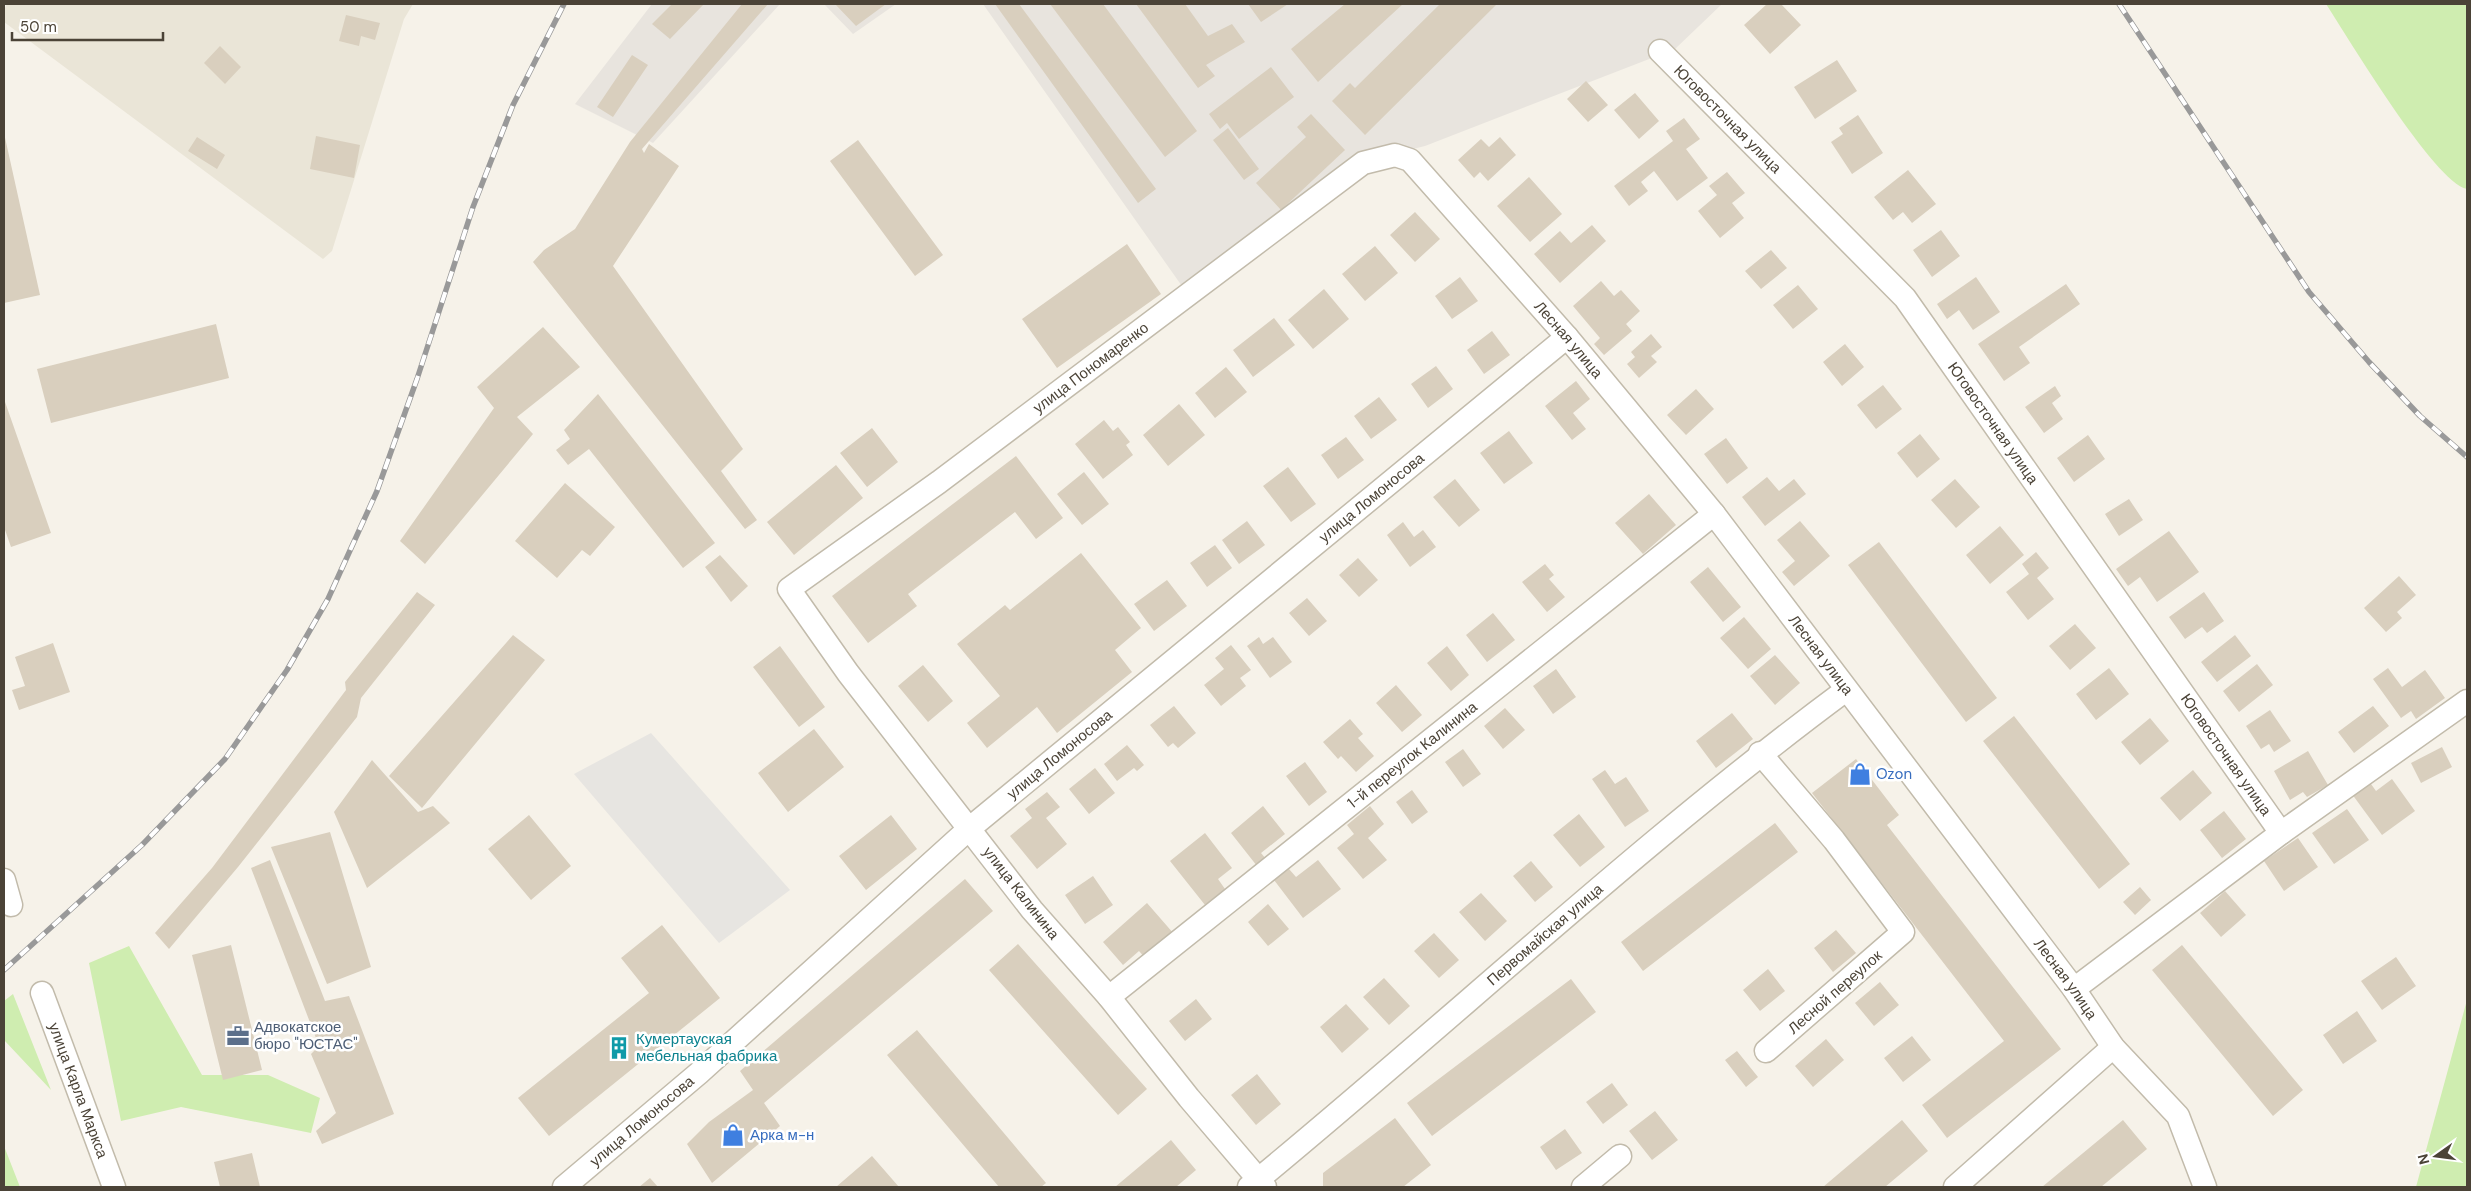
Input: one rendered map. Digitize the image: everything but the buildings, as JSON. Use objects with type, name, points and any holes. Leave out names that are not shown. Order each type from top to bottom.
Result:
[{"type":"street","name":"Юговосточная улица","points":[[1660,51],[1905,298],[2281,833]]},
{"type":"street","name":"Лесная улица","points":[[1395,155],[1410,160],[1567,337],[1714,514],[2074,990],[2113,1047],[2178,1116],[2205,1187]]},
{"type":"street","name":"улица Пономаренко","points":[[789,588],[939,482],[1362,163],[1395,155]]},
{"type":"street","name":"улица Ломоносова","points":[[564,1187],[677,1092],[970,828],[1567,337]]},
{"type":"street","name":"1-й переулок Калинина","points":[[1108,997],[1714,514]]},
{"type":"street","name":"улица Калинина","points":[[789,588],[848,673],[1032,910],[1108,997],[1258,1185]]},
{"type":"street","name":"Первомайская улица","points":[[1258,1185],[1587,898],[1760,754],[1846,690]]},
{"type":"street","points":[[2074,990],[2281,833],[2467,701]]},
{"type":"street","name":"Лесной переулок","points":[[1760,754],[1834,840],[1904,932],[1766,1051]]},
{"type":"street","points":[[4,880],[11,905]]},
{"type":"street","name":"улица Карла Маркса","points":[[42,993],[114,1187]]},
{"type":"street","points":[[1955,1187],[2113,1047]]},
{"type":"street","points":[[1583,1187],[1620,1156]]},
{"type":"shaded area","points":[[7,4],[413,4],[404,19],[332,251],[323,259],[4,22],[4,10]]},
{"type":"shaded area","points":[[652,4],[780,4],[653,143],[575,104]]},
{"type":"shaded area","points":[[824,4],[896,4],[853,34]]},
{"type":"shaded area","points":[[983,4],[1722,4],[1675,49],[1425,146],[1356,163],[1184,289]]},
{"type":"shaded area","points":[[651,733],[790,890],[719,943],[574,774]]},
{"type":"green space","points":[[2326,4],[2467,4],[2467,189],[2452,180],[2434,162],[2414,137]]},
{"type":"green space","points":[[129,946],[202,1075],[268,1075],[320,1098],[311,1133],[181,1107],[121,1121],[89,963]]},
{"type":"green space","points":[[13,994],[51,1090],[4,1040],[4,1001]]},
{"type":"green space","points":[[2467,1000],[2467,1187],[2416,1187]]},
{"type":"green space","points":[[4,1146],[20,1187],[4,1187]]},
{"type":"railway","points":[[4,970],[142,845],[225,759],[287,670],[328,599],[377,491],[417,379],[473,207],[513,105],[564,4]]},
{"type":"railway","points":[[2119,4],[2309,292],[2369,362],[2420,416],[2467,457]]},
{"type":"place","name":"Ozon","points":[[1860,774]]},
{"type":"place","name":"Адвокатское бюро \"ЮСТАС\"","points":[[238,1036]]},
{"type":"place","name":"Кумертауская мебельная фабрика","points":[[619,1048]]},
{"type":"place","name":"Арка м-н","points":[[733,1135]]}]
